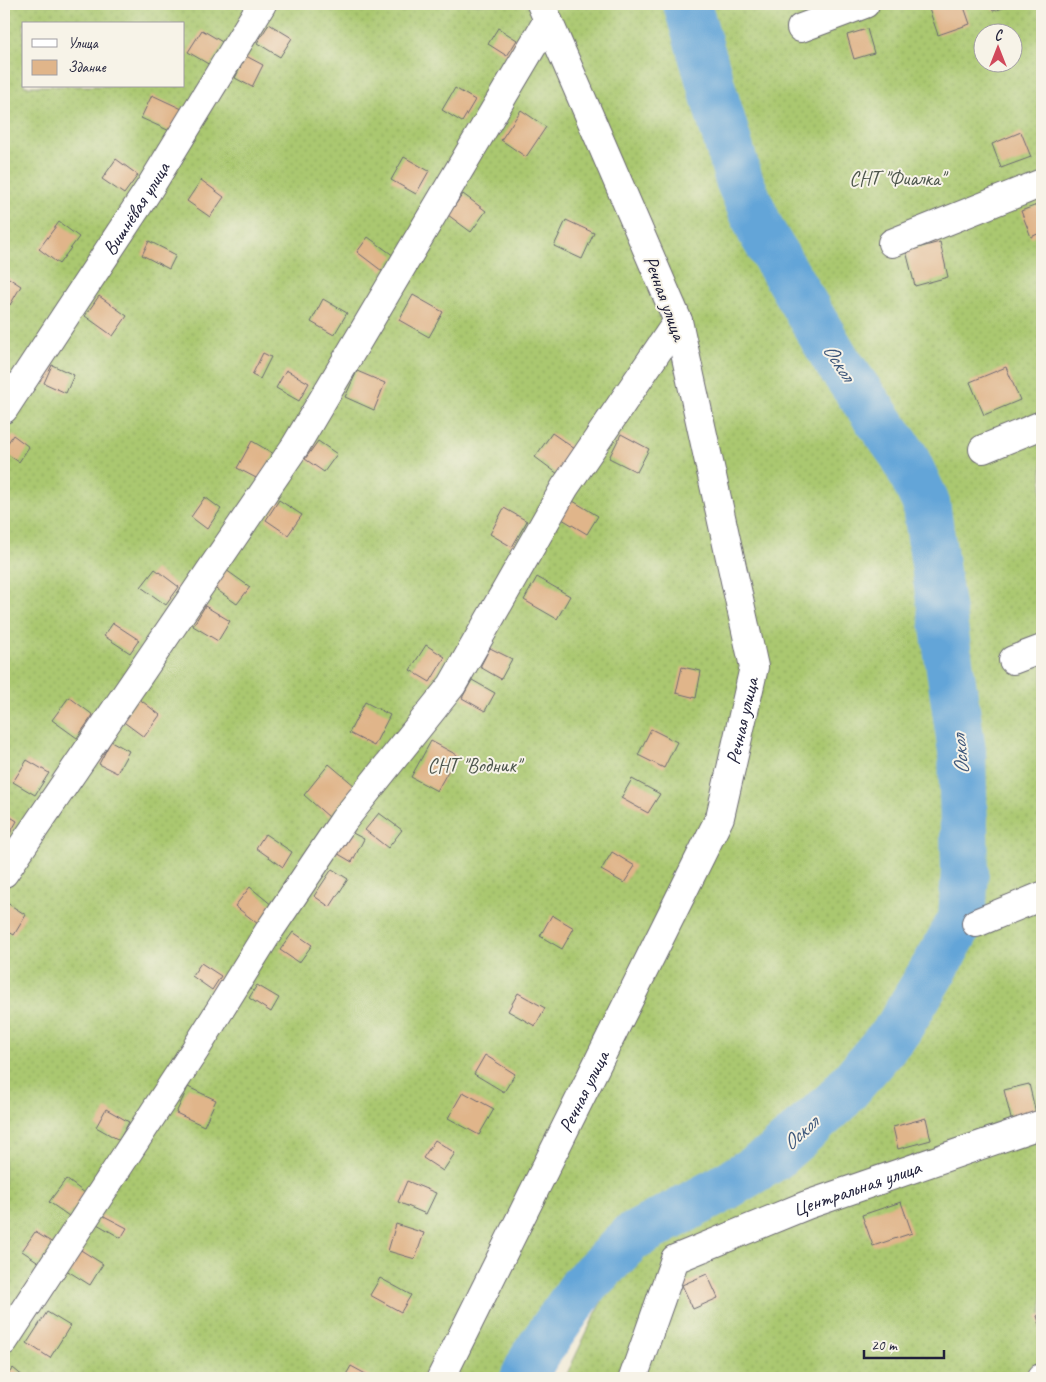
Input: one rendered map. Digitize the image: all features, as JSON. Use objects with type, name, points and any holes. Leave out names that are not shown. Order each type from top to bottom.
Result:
[{"type":"lane","name":"Вишнёвая улица","points":[[4,410],[147,192],[262,4]]},
{"type":"lane","points":[[801,28],[865,4]]},
{"type":"lane","points":[[4,873],[296,445],[544,12]]},
{"type":"lane","name":"Речная улица","points":[[441,1378],[720,817],[754,667],[678,321],[544,12]]},
{"type":"lane","points":[[892,243],[1042,183]]},
{"type":"lane","points":[[4,1341],[195,1050],[269,931],[344,820],[452,685],[565,487],[678,321]]},
{"type":"lane","points":[[983,449],[1042,425]]},
{"type":"lane","points":[[1013,660],[1042,649]]},
{"type":"lane","points":[[976,923],[1042,896]]},
{"type":"lane","name":"Центральная улица","points":[[633,1378],[674,1260],[808,1206],[1042,1124]]},
{"type":"green space","name":"СНТ \"Водник\"","points":[[4,4],[669,4],[727,181],[748,235],[825,369],[892,460],[909,503],[948,748],[948,871],[940,913],[924,948],[881,1018],[822,1088],[764,1140],[712,1173],[619,1219],[573,1271],[521,1343],[507,1378],[4,1378]]},
{"type":"green space","name":"СНТ \"Фиалка\"","points":[[687,4],[1042,4],[1042,1378],[565,1378],[632,1237],[720,1190],[773,1158],[837,1101],[898,1029],[962,919],[965,870],[962,751],[926,503],[904,456],[837,361],[761,231],[739,180]]},
{"type":"building","points":[[935,4],[963,4],[970,24],[938,35],[928,6]]},
{"type":"building","points":[[991,4],[1016,4],[993,11]]},
{"type":"building","points":[[269,24],[292,38],[280,57],[257,43]]},
{"type":"building","points":[[498,28],[517,40],[507,56],[488,44]]},
{"type":"building","points":[[867,29],[874,53],[854,59],[847,35]]},
{"type":"building","points":[[202,30],[224,43],[210,65],[188,52]]},
{"type":"building","points":[[246,56],[263,65],[252,87],[235,78]]},
{"type":"building","points":[[455,88],[475,100],[462,122],[442,110]]},
{"type":"building","points":[[152,95],[182,109],[172,132],[141,118]]},
{"type":"building","points":[[521,110],[546,127],[526,157],[501,140]]},
{"type":"building","points":[[1021,132],[1031,157],[1001,168],[992,144]]},
{"type":"building","points":[[404,157],[429,171],[416,194],[391,180]]},
{"type":"building","points":[[116,159],[138,175],[124,194],[102,179]]},
{"type":"building","points":[[201,180],[224,197],[210,217],[187,201]]},
{"type":"building","points":[[463,194],[486,211],[471,232],[448,215]]},
{"type":"building","points":[[1042,203],[1042,232],[1031,237],[1021,211]]},
{"type":"building","points":[[566,220],[594,233],[582,259],[554,246]]},
{"type":"building","points":[[59,222],[79,237],[59,264],[39,249]]},
{"type":"building","points":[[368,237],[394,256],[382,271],[357,252]]},
{"type":"building","points":[[149,241],[176,255],[169,269],[142,255]]},
{"type":"building","points":[[940,242],[948,277],[915,286],[906,251]]},
{"type":"building","points":[[4,275],[21,286],[10,305],[4,301]]},
{"type":"building","points":[[413,295],[443,312],[429,337],[399,320]]},
{"type":"building","points":[[99,296],[127,316],[113,336],[85,316]]},
{"type":"building","points":[[323,299],[347,313],[334,335],[311,322]]},
{"type":"building","points":[[263,353],[271,357],[260,379],[252,375]]},
{"type":"building","points":[[52,365],[74,375],[66,393],[44,383]]},
{"type":"building","points":[[1006,367],[1020,400],[984,415],[970,382]]},
{"type":"building","points":[[286,370],[309,383],[299,401],[276,388]]},
{"type":"building","points":[[357,371],[385,383],[374,410],[345,397]]},
{"type":"building","points":[[552,433],[575,449],[558,474],[535,457]]},
{"type":"building","points":[[621,434],[649,449],[637,472],[609,458]]},
{"type":"building","points":[[13,435],[29,447],[19,462],[4,452]]},
{"type":"building","points":[[252,441],[274,454],[260,480],[237,468]]},
{"type":"building","points":[[318,441],[337,454],[324,472],[305,459]]},
{"type":"building","points":[[205,497],[221,509],[207,529],[191,517]]},
{"type":"building","points":[[568,498],[598,516],[587,534],[557,516]]},
{"type":"building","points":[[279,500],[302,515],[288,535],[266,520]]},
{"type":"building","points":[[504,508],[527,521],[512,547],[490,534]]},
{"type":"building","points":[[155,569],[179,587],[166,605],[141,587]]},
{"type":"building","points":[[226,570],[250,587],[237,604],[213,587]]},
{"type":"building","points":[[537,577],[570,596],[557,619],[524,600]]},
{"type":"building","points":[[205,606],[230,621],[218,641],[193,626]]},
{"type":"building","points":[[113,623],[139,640],[130,653],[104,636]]},
{"type":"building","points":[[426,645],[445,657],[430,682],[410,670]]},
{"type":"building","points":[[490,648],[512,659],[501,679],[480,667]]},
{"type":"building","points":[[682,667],[701,671],[696,698],[676,693]]},
{"type":"building","points":[[472,680],[495,693],[485,711],[462,698]]},
{"type":"building","points":[[69,697],[93,715],[77,738],[52,720]]},
{"type":"building","points":[[138,698],[160,715],[144,737],[121,720]]},
{"type":"building","points":[[365,702],[390,715],[374,746],[349,733]]},
{"type":"building","points":[[651,729],[677,742],[664,768],[638,755]]},
{"type":"building","points":[[111,741],[129,751],[117,773],[99,764]]},
{"type":"building","points":[[431,741],[457,755],[437,791],[411,777]]},
{"type":"building","points":[[27,760],[49,773],[35,795],[13,782]]},
{"type":"building","points":[[329,764],[355,786],[329,817],[304,795]]},
{"type":"building","points":[[632,779],[660,794],[648,813],[621,798]]},
{"type":"building","points":[[4,813],[17,821],[7,839],[4,837]]},
{"type":"building","points":[[379,813],[402,830],[388,848],[365,830]]},
{"type":"building","points":[[347,830],[364,839],[352,862],[335,852]]},
{"type":"building","points":[[265,834],[292,852],[283,867],[256,848]]},
{"type":"building","points":[[612,852],[635,866],[624,883],[601,870]]},
{"type":"building","points":[[332,869],[348,879],[330,907],[314,896]]},
{"type":"building","points":[[250,887],[273,906],[258,924],[235,906]]},
{"type":"building","points":[[4,901],[26,915],[14,935],[4,929]]},
{"type":"building","points":[[552,915],[574,928],[562,949],[540,936]]},
{"type":"building","points":[[293,932],[312,945],[299,963],[280,950]]},
{"type":"building","points":[[201,963],[221,976],[212,990],[192,976]]},
{"type":"building","points":[[257,985],[279,998],[271,1012],[249,998]]},
{"type":"building","points":[[518,993],[545,1008],[535,1026],[508,1011]]},
{"type":"building","points":[[485,1055],[515,1074],[504,1092],[474,1074]]},
{"type":"building","points":[[1029,1084],[1037,1117],[1012,1123],[1004,1090]]},
{"type":"building","points":[[188,1087],[216,1100],[204,1126],[176,1113]]},
{"type":"building","points":[[463,1092],[494,1109],[479,1135],[448,1118]]},
{"type":"building","points":[[106,1109],[129,1122],[119,1140],[96,1127]]},
{"type":"building","points":[[926,1118],[931,1140],[898,1149],[893,1127]]},
{"type":"building","points":[[435,1140],[455,1153],[443,1171],[423,1158]]},
{"type":"building","points":[[66,1179],[85,1193],[69,1216],[49,1202]]},
{"type":"building","points":[[407,1181],[436,1193],[426,1214],[398,1202]]},
{"type":"building","points":[[901,1202],[912,1233],[873,1246],[862,1215]]},
{"type":"building","points":[[102,1215],[127,1228],[121,1238],[97,1224]]},
{"type":"building","points":[[396,1224],[424,1233],[415,1259],[388,1251]]},
{"type":"building","points":[[35,1232],[53,1243],[40,1263],[22,1251]]},
{"type":"building","points":[[76,1247],[103,1264],[90,1285],[63,1268]]},
{"type":"building","points":[[707,1274],[718,1298],[693,1309],[682,1285]]},
{"type":"building","points":[[380,1278],[411,1295],[401,1312],[370,1295]]},
{"type":"building","points":[[47,1312],[70,1326],[50,1358],[27,1343]]},
{"type":"building","points":[[1042,1314],[1042,1331],[1037,1316]]},
{"type":"building","points":[[351,1366],[373,1378],[344,1378]]},
{"type":"building","points":[[13,1368],[25,1378],[5,1378]]},
{"type":"building","points":[[924,1374],[925,1378],[913,1378]]},
{"type":"waterway","name":"Оскол","points":[[524,1378],[534,1357],[584,1285],[632,1237],[720,1190],[773,1158],[837,1101],[898,1029],[962,919],[965,870],[962,751],[926,503],[904,456],[837,361],[761,231],[739,180],[687,4]]}]
